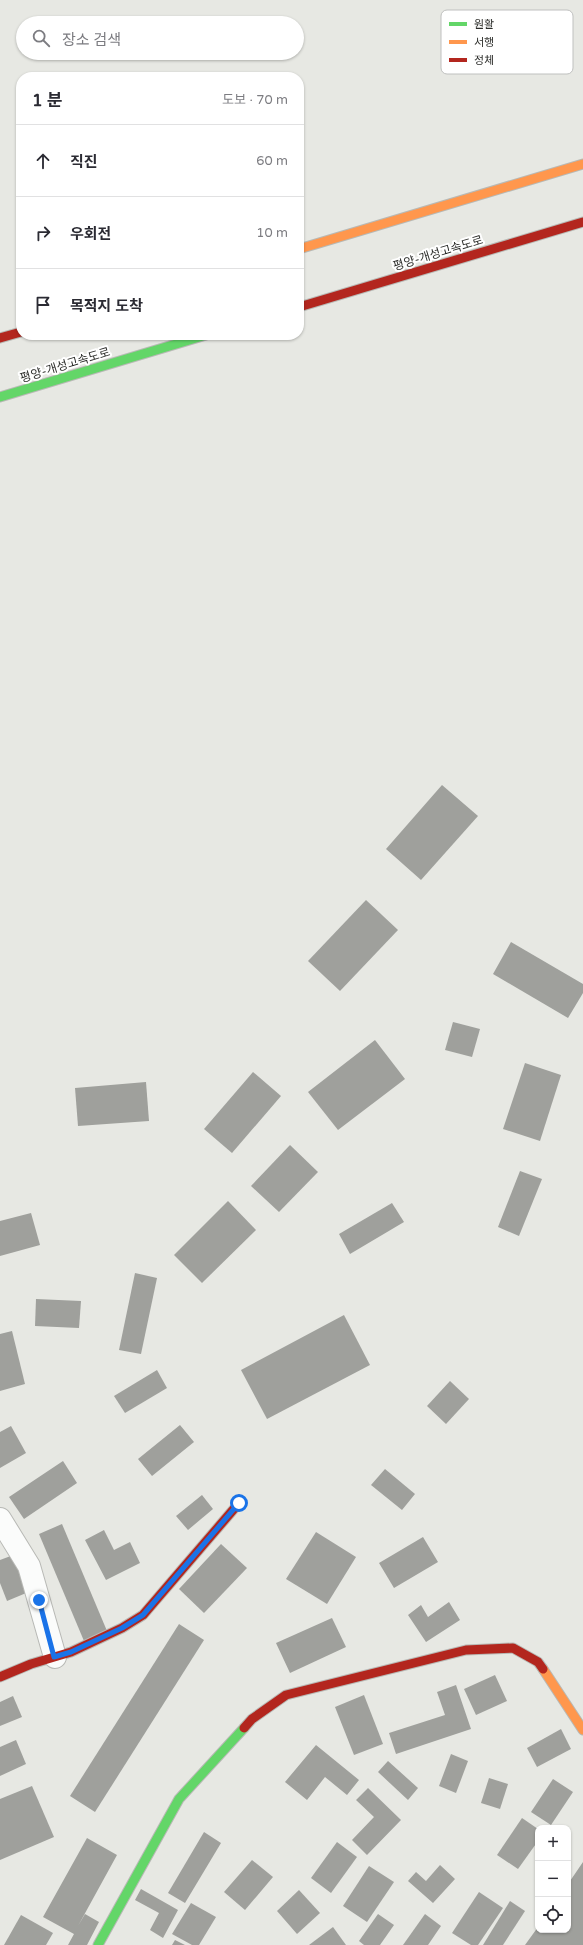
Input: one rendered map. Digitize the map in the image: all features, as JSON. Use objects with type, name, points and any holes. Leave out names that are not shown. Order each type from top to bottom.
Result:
[{"type":"main road","points":[[304,248],[583,164]]},
{"type":"main road","name":"평양-개성고속도로","points":[[304,306],[583,222]]},
{"type":"main road","points":[[0,338],[16,333]]},
{"type":"main road","name":"평양-개성고속도로","points":[[0,397],[189,340]]},
{"type":"main road","points":[[0,1677],[31,1664],[71,1652],[122,1628],[143,1615],[239,1503]]},
{"type":"main road","points":[[98,1945],[179,1799],[252,1719],[286,1695],[466,1650],[513,1648],[538,1662],[554,1683],[583,1730]]},
{"type":"street","points":[[0,1518],[29,1566],[54,1657]]},
{"type":"building","points":[[442,785],[478,816],[421,880],[386,849]]},
{"type":"building","points":[[366,900],[398,930],[340,991],[308,961]]},
{"type":"building","points":[[511,942],[583,984],[583,993],[568,1018],[493,974]]},
{"type":"building","points":[[453,1022],[480,1029],[472,1057],[445,1050]]},
{"type":"building","points":[[375,1040],[405,1079],[338,1130],[308,1092]]},
{"type":"building","points":[[525,1063],[561,1075],[540,1141],[503,1129]]},
{"type":"building","points":[[253,1072],[281,1096],[232,1153],[204,1129]]},
{"type":"building","points":[[146,1082],[149,1121],[78,1126],[75,1088]]},
{"type":"building","points":[[290,1145],[318,1172],[279,1212],[251,1186]]},
{"type":"building","points":[[520,1171],[542,1179],[519,1236],[498,1227]]},
{"type":"building","points":[[228,1201],[256,1230],[202,1283],[174,1255]]},
{"type":"building","points":[[392,1203],[404,1222],[350,1254],[339,1234]]},
{"type":"building","points":[[31,1213],[40,1245],[0,1256],[0,1221]]},
{"type":"building","points":[[135,1273],[157,1278],[141,1354],[119,1350]]},
{"type":"building","points":[[36,1299],[81,1301],[79,1328],[35,1326]]},
{"type":"building","points":[[344,1315],[370,1365],[267,1419],[241,1370]]},
{"type":"building","points":[[12,1331],[25,1384],[0,1391],[0,1334]]},
{"type":"building","points":[[157,1370],[167,1388],[125,1413],[114,1396]]},
{"type":"building","points":[[450,1381],[469,1399],[446,1424],[427,1406]]},
{"type":"building","points":[[180,1425],[194,1442],[152,1476],[138,1459]]},
{"type":"building","points":[[11,1426],[26,1453],[0,1468],[0,1432]]},
{"type":"building","points":[[63,1461],[77,1483],[24,1519],[9,1497]]},
{"type":"building","points":[[385,1469],[415,1494],[402,1510],[371,1485]]},
{"type":"building","points":[[202,1495],[213,1509],[188,1530],[176,1516]]},
{"type":"building","points":[[62,1524],[107,1631],[84,1641],[39,1534]]},
{"type":"building","points":[[104,1530],[114,1550],[130,1542],[140,1563],[106,1580],[85,1540]]},
{"type":"building","points":[[316,1532],[356,1557],[327,1604],[286,1579]]},
{"type":"building","points":[[423,1537],[438,1562],[394,1588],[379,1563]]},
{"type":"building","points":[[221,1544],[247,1568],[204,1613],[179,1589]]},
{"type":"building","points":[[16,1554],[31,1591],[7,1601],[0,1583],[0,1560]]},
{"type":"building","points":[[449,1602],[460,1620],[426,1642],[408,1615],[421,1605],[428,1617]]},
{"type":"building","points":[[332,1618],[346,1647],[290,1673],[276,1643]]},
{"type":"building","points":[[179,1624],[204,1640],[95,1812],[70,1796]]},
{"type":"building","points":[[495,1675],[507,1701],[476,1715],[464,1689]]},
{"type":"building","points":[[456,1685],[471,1729],[396,1754],[389,1733],[445,1715],[437,1692]]},
{"type":"building","points":[[364,1695],[383,1744],[354,1755],[335,1707]]},
{"type":"building","points":[[13,1696],[22,1717],[0,1726],[0,1702]]},
{"type":"building","points":[[561,1729],[571,1749],[537,1767],[527,1748]]},
{"type":"building","points":[[16,1740],[26,1764],[0,1776],[0,1747]]},
{"type":"building","points":[[316,1745],[359,1780],[347,1795],[325,1777],[307,1800],[285,1782]]},
{"type":"building","points":[[451,1754],[468,1761],[456,1793],[439,1786]]},
{"type":"building","points":[[388,1761],[418,1788],[408,1800],[378,1772]]},
{"type":"building","points":[[489,1778],[508,1784],[500,1809],[481,1803]]},
{"type":"building","points":[[553,1779],[573,1792],[551,1825],[531,1812]]},
{"type":"building","points":[[32,1786],[54,1837],[0,1860],[0,1799]]},
{"type":"building","points":[[368,1788],[401,1820],[367,1855],[352,1840],[374,1817],[356,1800]]},
{"type":"building","points":[[522,1818],[535,1827],[535,1845],[518,1869],[497,1855]]},
{"type":"building","points":[[204,1832],[221,1843],[185,1903],[168,1893]]},
{"type":"building","points":[[87,1838],[117,1855],[78,1926],[85,1914],[99,1922],[87,1945],[68,1945],[74,1934],[43,1917]]},
{"type":"building","points":[[337,1842],[357,1857],[331,1893],[311,1878]]},
{"type":"building","points":[[252,1860],[273,1877],[245,1910],[224,1892]]},
{"type":"building","points":[[583,1862],[583,1945],[525,1945],[535,1931],[535,1933],[571,1933],[571,1880]]},
{"type":"building","points":[[440,1865],[455,1879],[433,1903],[408,1881],[416,1872],[426,1881]]},
{"type":"building","points":[[369,1866],[394,1882],[367,1922],[343,1906]]},
{"type":"building","points":[[141,1889],[178,1910],[163,1938],[150,1930],[159,1913],[135,1900]]},
{"type":"building","points":[[299,1890],[320,1913],[297,1934],[277,1911]]},
{"type":"building","points":[[479,1892],[503,1908],[478,1945],[471,1945],[452,1933]]},
{"type":"building","points":[[510,1901],[525,1911],[503,1945],[483,1945]]},
{"type":"building","points":[[191,1903],[216,1917],[199,1945],[192,1945],[172,1934]]},
{"type":"building","points":[[378,1914],[394,1925],[380,1945],[364,1945],[359,1941]]},
{"type":"building","points":[[425,1914],[441,1926],[428,1945],[403,1945]]},
{"type":"building","points":[[21,1915],[53,1933],[46,1945],[4,1945]]},
{"type":"building","points":[[333,1927],[346,1945],[309,1945]]},
{"type":"building","points":[[175,1940],[185,1945],[172,1945]]},
{"type":"traffic: fast","points":[[0,397],[189,340]]},
{"type":"traffic: fast","points":[[98,1945],[179,1799],[244,1728]]},
{"type":"traffic: slow","points":[[304,248],[583,164]]},
{"type":"traffic: slow","points":[[543,1669],[583,1730]]},
{"type":"traffic: jam","points":[[304,306],[583,222]]},
{"type":"traffic: jam","points":[[0,338],[16,333]]},
{"type":"traffic: jam","points":[[0,1677],[31,1664],[71,1652],[122,1628],[143,1615],[239,1503]]},
{"type":"traffic: jam","points":[[244,1728],[252,1719],[286,1695],[466,1650],[513,1648],[538,1662],[543,1669]]},
{"type":"route","points":[[39,1600],[54,1657],[71,1652],[122,1628],[143,1615],[239,1503]]}]
